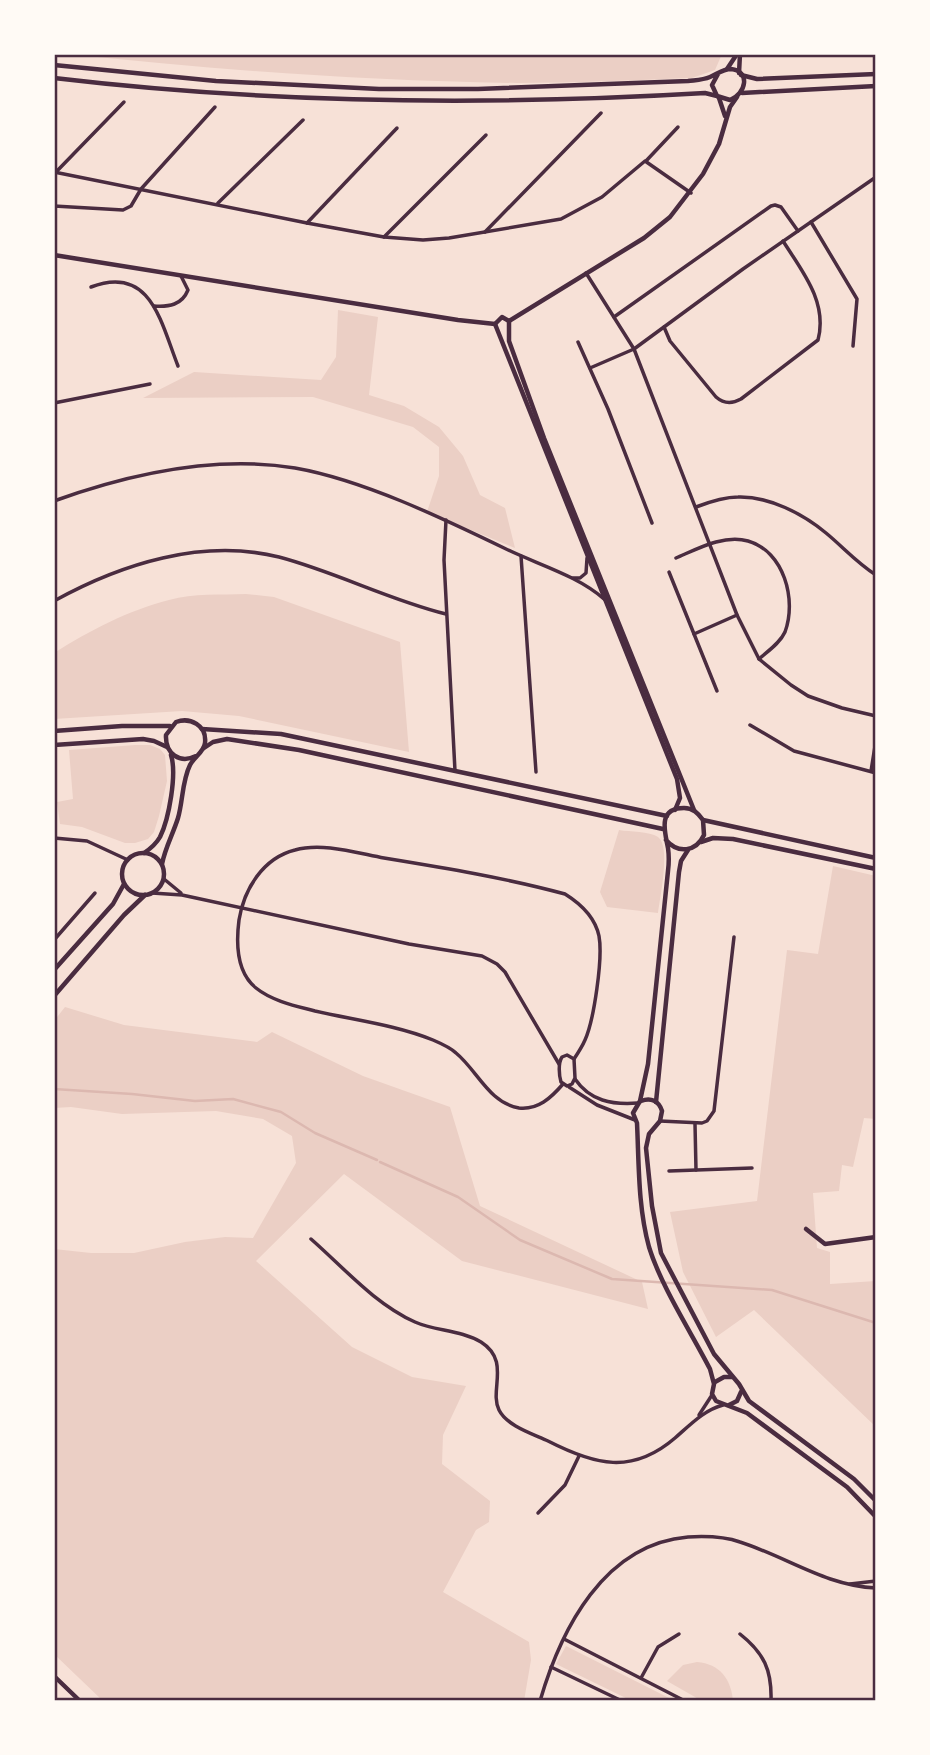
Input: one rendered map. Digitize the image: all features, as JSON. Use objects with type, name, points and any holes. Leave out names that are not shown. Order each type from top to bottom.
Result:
[{"type":"main road","points":[[54,65],[261,84],[433,89],[688,81],[718,74],[727,69],[739,54]]},
{"type":"main road","points":[[509,321],[660,227],[691,193],[713,157],[730,107],[744,85],[740,74],[739,54]]},
{"type":"main road","points":[[727,69],[757,79],[876,74]]},
{"type":"main road","points":[[718,74],[712,85],[725,116],[724,124]]},
{"type":"main road","points":[[54,78],[300,100],[443,103],[705,93],[730,100],[757,91],[876,86]]},
{"type":"main road","points":[[54,255],[495,324]]},
{"type":"main road","points":[[495,324],[497,319],[502,317],[509,321]]},
{"type":"main road","points":[[509,321],[510,346],[544,438],[694,810],[703,820],[705,831],[700,842]]},
{"type":"main road","points":[[495,324],[539,440],[677,779],[680,798],[674,810],[667,816],[663,829],[668,871],[648,1064],[639,1102],[633,1113],[636,1122],[640,1194],[650,1250],[710,1369],[714,1384],[712,1394],[716,1401],[747,1413],[834,1477],[876,1517]]},
{"type":"main road","points":[[499,332],[508,330]]},
{"type":"main road","points":[[54,731],[171,726],[188,720],[202,729],[281,734],[667,816]]},
{"type":"main road","points":[[54,970],[113,904],[124,883],[122,871],[128,860],[154,846],[160,837],[174,773],[166,735],[171,726]]},
{"type":"main road","points":[[202,729],[204,748]]},
{"type":"main road","points":[[54,745],[143,739],[167,747]]},
{"type":"main road","points":[[54,996],[124,915],[161,885],[164,879],[162,864],[178,816],[190,766],[204,748],[213,742],[227,739],[299,750],[663,829]]},
{"type":"main road","points":[[170,753],[180,759],[197,756]]},
{"type":"main road","points":[[674,810],[694,810]]},
{"type":"main road","points":[[703,820],[876,858]]},
{"type":"main road","points":[[876,870],[733,839],[713,838],[700,842],[689,850],[681,861],[679,872],[656,1101],[662,1111],[660,1121],[649,1134],[646,1156],[661,1252],[714,1354],[749,1401],[854,1479],[876,1501]]},
{"type":"main road","points":[[666,840],[676,849],[689,850]]},
{"type":"main road","points":[[143,853],[152,855],[162,864]]},
{"type":"main road","points":[[124,883],[135,893],[148,894]]},
{"type":"main road","points":[[639,1102],[648,1099],[656,1101]]},
{"type":"main road","points":[[636,1122],[645,1128],[654,1126]]},
{"type":"main road","points":[[806,1229],[825,1244],[876,1237]]},
{"type":"main road","points":[[714,1384],[720,1378],[733,1378]]},
{"type":"main road","points":[[726,1405],[737,1401],[741,1388]]},
{"type":"main road","points":[[54,1676],[80,1701]]},
{"type":"street","points":[[55,172],[124,102]]},
{"type":"street","points":[[54,206],[123,210],[131,206],[141,190],[215,107]]},
{"type":"street","points":[[485,233],[601,113]]},
{"type":"street","points":[[218,204],[303,120]]},
{"type":"street","points":[[55,172],[307,223],[384,237],[423,240],[485,233],[561,219],[602,197],[645,162],[678,127]]},
{"type":"street","points":[[307,223],[397,128]]},
{"type":"street","points":[[384,237],[486,135]]},
{"type":"street","points":[[645,162],[691,193]]},
{"type":"street","points":[[590,368],[634,349],[876,177]]},
{"type":"street","points":[[614,317],[771,206],[782,207],[798,231]]},
{"type":"street","points":[[811,222],[857,299],[853,346]]},
{"type":"street","points":[[664,327],[670,341],[716,397],[725,403],[741,399],[818,340],[820,313],[817,296],[783,241]]},
{"type":"street","points":[[586,273],[634,349],[737,615],[759,659],[808,696],[876,716]]},
{"type":"street","points":[[154,306],[169,307],[183,299],[187,290],[181,276]]},
{"type":"street","points":[[90,287],[110,282],[142,289],[154,306],[178,366]]},
{"type":"street","points":[[578,342],[652,523]]},
{"type":"street","points":[[54,403],[150,384]]},
{"type":"street","points":[[54,502],[96,486],[148,474],[201,467],[250,465],[294,468],[330,476],[446,520],[567,577],[605,600]]},
{"type":"street","points":[[696,507],[736,496],[755,497],[779,506],[806,517],[876,575]]},
{"type":"street","points":[[446,520],[446,614],[455,771]]},
{"type":"street","points":[[676,558],[727,540],[751,541],[765,550],[776,563],[785,578],[789,594],[789,614],[785,632],[759,659]]},
{"type":"street","points":[[54,601],[119,569],[166,556],[201,552],[241,552],[288,560],[446,614]]},
{"type":"street","points":[[521,556],[536,772]]},
{"type":"street","points":[[567,577],[583,576],[587,570],[587,558]]},
{"type":"street","points":[[669,572],[717,691]]},
{"type":"street","points":[[694,634],[737,615]]},
{"type":"street","points":[[750,725],[794,751],[873,772],[876,740]]},
{"type":"street","points":[[54,838],[87,841],[128,860]]},
{"type":"street","points":[[313,848],[451,869],[565,894],[580,903],[587,912],[599,934],[600,950],[594,1010],[586,1040],[574,1059],[575,1078],[572,1084],[565,1085],[552,1097],[531,1108],[507,1105],[456,1052],[433,1040],[308,1009],[256,988],[246,977],[239,961],[238,928],[241,908],[259,871],[270,862],[297,849],[313,848]]},
{"type":"street","points":[[164,879],[182,895]]},
{"type":"street","points":[[54,940],[95,893]]},
{"type":"street","points":[[148,894],[182,895],[396,941],[482,956],[505,972],[559,1064],[560,1080],[597,1105],[636,1122]]},
{"type":"street","points":[[660,1121],[695,1124],[708,1121],[715,1105],[734,937]]},
{"type":"street","points":[[559,1064],[564,1056],[574,1059]]},
{"type":"street","points":[[575,1078],[584,1090],[599,1099],[615,1104],[639,1102]]},
{"type":"street","points":[[662,1111],[678,1122]]},
{"type":"street","points":[[695,1124],[696,1170]]},
{"type":"street","points":[[669,1171],[752,1168]]},
{"type":"street","points":[[311,1240],[381,1302],[416,1323],[482,1342],[494,1357],[499,1371],[497,1401],[500,1412],[517,1426],[579,1456],[604,1463],[631,1462],[660,1450],[706,1411],[726,1405]]},
{"type":"street","points":[[693,1422],[712,1394]]},
{"type":"street","points":[[538,1513],[565,1485],[579,1456]]},
{"type":"street","points":[[540,1701],[551,1667],[576,1615],[604,1578],[618,1565],[660,1542],[704,1537],[738,1541],[835,1581],[876,1588]]},
{"type":"street","points":[[835,1581],[857,1584],[876,1581]]},
{"type":"street","points":[[640,1678],[658,1647],[679,1634]]},
{"type":"street","points":[[740,1634],[757,1647],[766,1661],[771,1676],[771,1701]]},
{"type":"street","points":[[564,1640],[685,1701]]},
{"type":"street","points":[[551,1667],[622,1701]]},
{"type":"shaded area","points":[[68,54],[722,54],[715,70],[692,78],[517,83],[292,74]]},
{"type":"shaded area","points":[[338,310],[378,317],[369,395],[404,406],[439,427],[463,456],[480,495],[505,508],[515,548],[427,512],[439,476],[439,447],[413,427],[313,397],[143,398],[194,372],[321,380],[336,357]]},
{"type":"shaded area","points":[[246,594],[274,597],[400,642],[409,752],[239,716],[182,711],[54,719],[54,653],[110,622],[154,604],[188,596]]},
{"type":"shaded area","points":[[150,745],[160,749],[165,755],[167,781],[154,832],[148,839],[125,843],[82,827],[60,824],[57,802],[73,799],[69,750]]},
{"type":"shaded area","points":[[619,830],[650,834],[662,842],[664,873],[658,913],[607,907],[600,892]]},
{"type":"shaded area","points":[[833,866],[876,876],[876,1119],[864,1118],[853,1167],[842,1165],[839,1191],[813,1193],[817,1248],[830,1252],[830,1284],[876,1281],[876,1427],[754,1310],[716,1337],[683,1272],[670,1212],[757,1201],[787,950],[818,954]]},
{"type":"shaded area","points":[[65,1007],[124,1025],[257,1042],[272,1032],[363,1076],[450,1107],[480,1206],[642,1282],[648,1309],[462,1261],[344,1174],[256,1261],[352,1347],[412,1377],[466,1386],[443,1435],[442,1464],[490,1501],[489,1522],[476,1530],[443,1592],[529,1642],[531,1660],[524,1701],[103,1701],[54,1654],[54,1249],[91,1253],[134,1253],[185,1242],[225,1237],[253,1238],[296,1163],[292,1136],[263,1119],[216,1111],[122,1114],[71,1107],[54,1108],[54,1021]]},
{"type":"shaded area","points":[[566,1646],[675,1701],[632,1701],[556,1664]]},
{"type":"shaded area","points":[[697,1662],[712,1666],[723,1674],[730,1686],[733,1701],[702,1701],[667,1681],[683,1665]]},
{"type":"waterway","points":[[54,1089],[195,1101],[233,1099],[281,1112],[315,1133],[377,1160]]},
{"type":"waterway","points":[[380,1162],[458,1197],[520,1240],[612,1279],[772,1290],[876,1323]]}]
